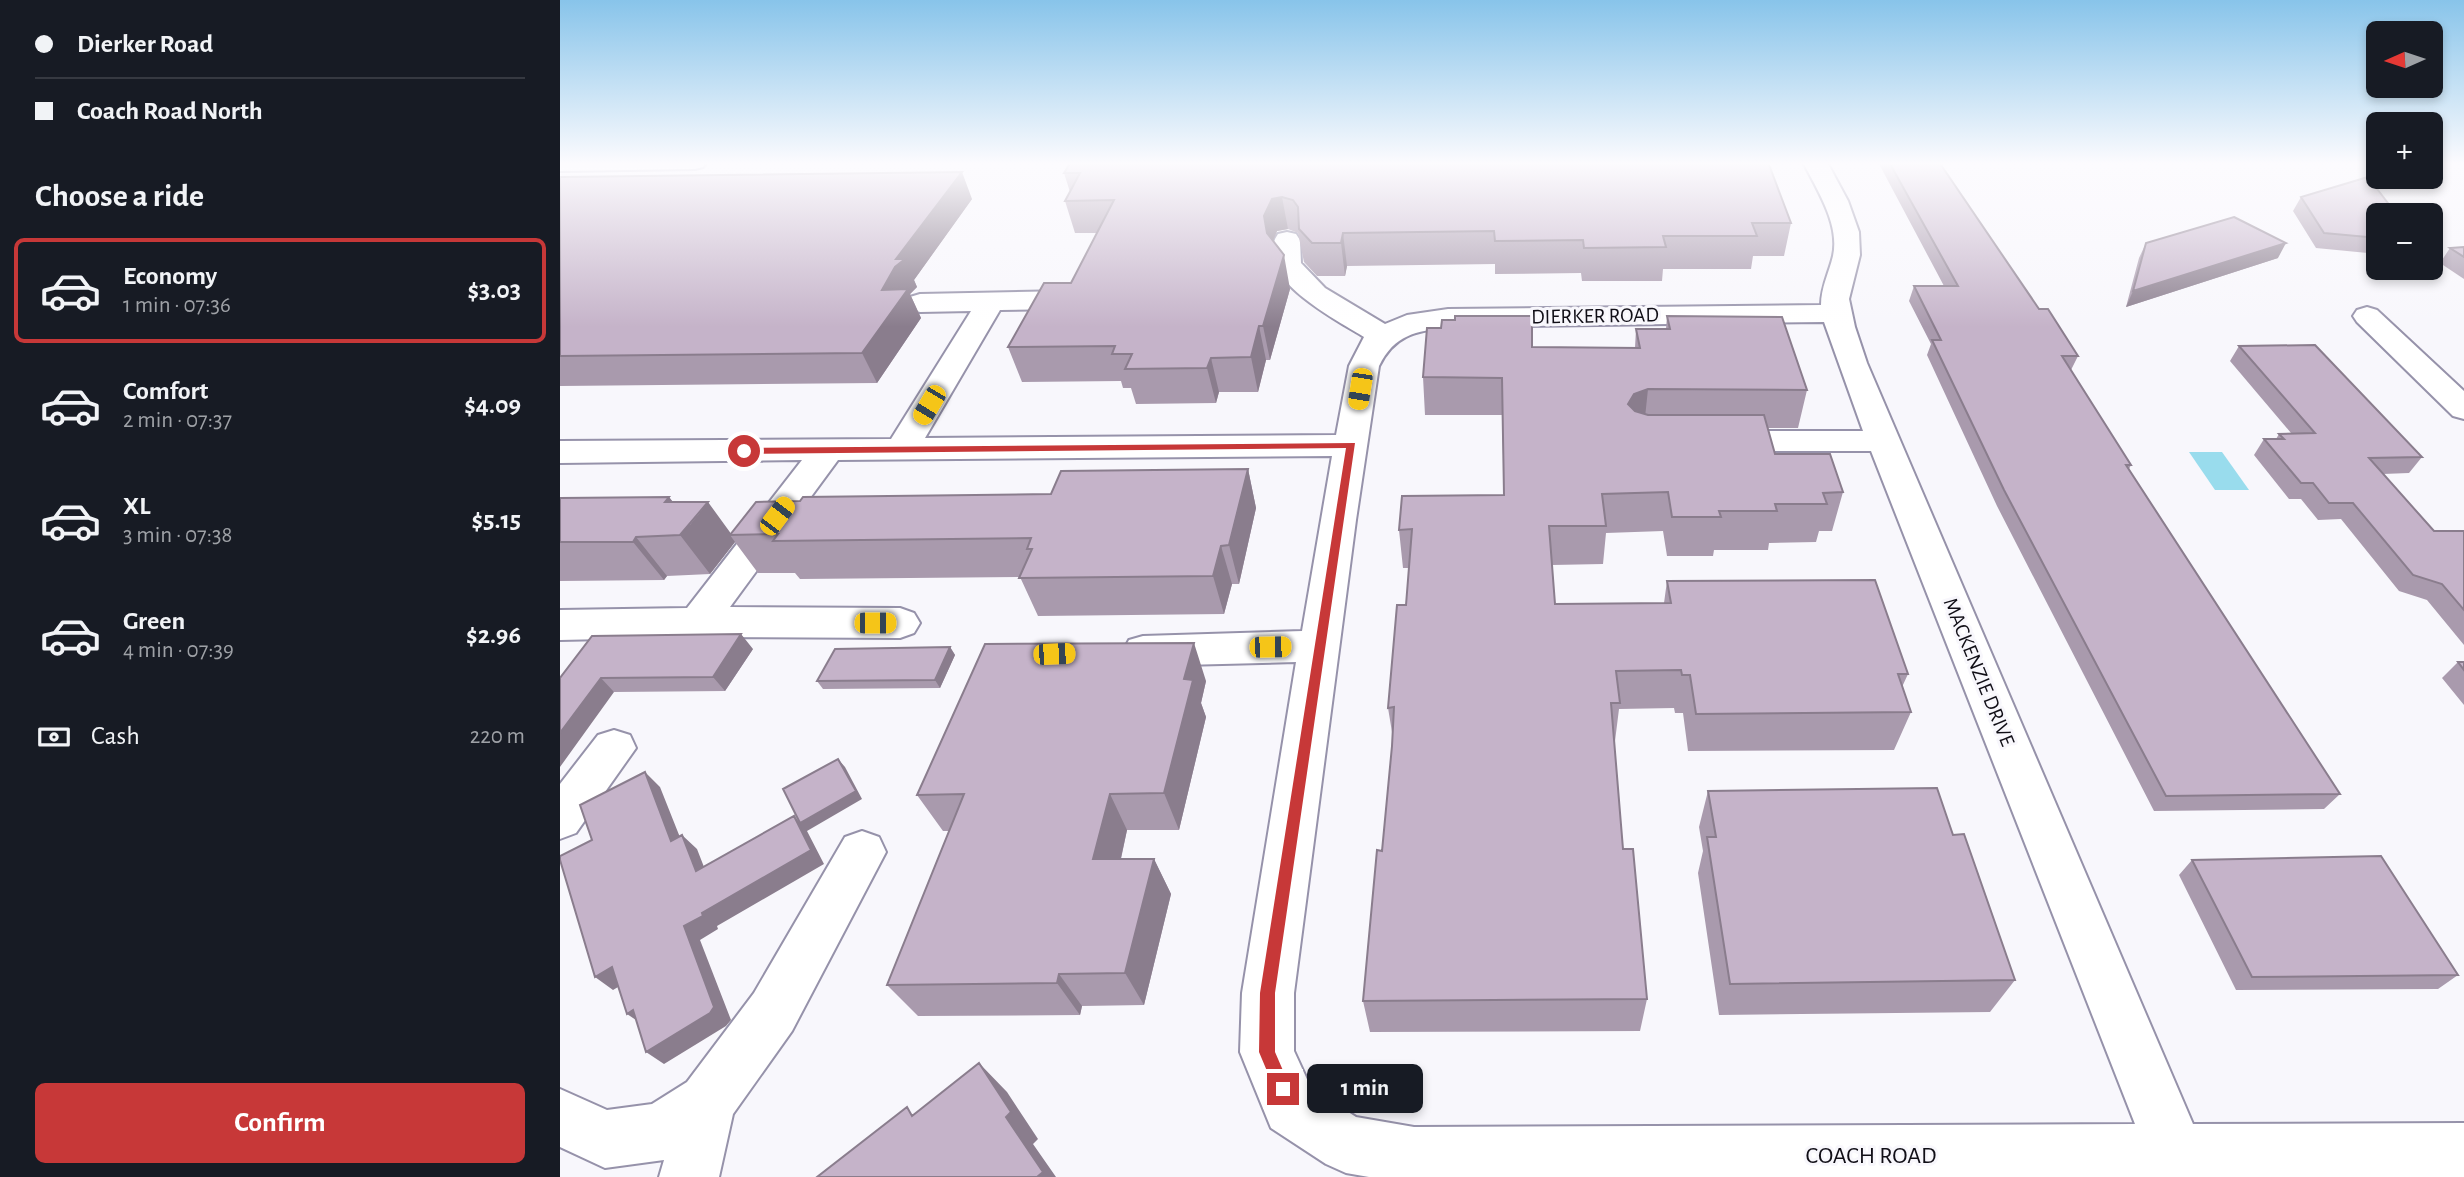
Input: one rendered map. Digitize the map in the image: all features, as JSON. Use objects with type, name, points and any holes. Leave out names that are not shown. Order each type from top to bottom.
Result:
[{"type":"street","name":"MACKENZIE DRIVE","points":[[1840,217],[1847,243],[1836,291],[1836,313],[1852,363],[2181,1166]]},
{"type":"street","points":[[1287,240],[1287,265],[1315,294],[1385,337]]},
{"type":"street","points":[[920,303],[1067,300]]},
{"type":"street","points":[[901,450],[991,302]]},
{"type":"street","name":"DIERKER ROAD","points":[[1291,1108],[1267,1052],[1268,993],[1319,646],[1364,366],[1376,342],[1407,324],[1447,317],[1836,313]]},
{"type":"street","points":[[2367,316],[2464,409]]},
{"type":"street","points":[[1694,440],[1884,441]]},
{"type":"street","points":[[560,452],[1352,445]]},
{"type":"street","points":[[698,622],[828,450]]},
{"type":"street","points":[[560,625],[698,622],[900,623]]},
{"type":"street","points":[[1108,652],[1319,646]]},
{"type":"street","points":[[560,819],[614,748]]},
{"type":"street","points":[[560,1117],[605,1139],[661,1132],[707,1102],[773,1012],[862,852]]},
{"type":"street","points":[[688,1177],[707,1102]]},
{"type":"street","name":"COACH ROAD","points":[[1291,1108],[1346,1144],[1414,1156],[2181,1166],[2464,1152]]},
{"type":"water","points":[[2189,452],[2222,452],[2249,490],[2215,490]]},
{"type":"building","points":[[560,217],[928,217],[896,259],[905,259],[895,267],[882,290],[908,289],[862,353],[560,356]]},
{"type":"building","points":[[1105,217],[1264,217],[1267,233],[1284,255],[1251,357],[1211,358],[1207,368],[1125,369],[1132,354],[1112,354],[1115,346],[1008,347],[1044,283],[1071,283]]},
{"type":"building","points":[[1298,217],[1789,217],[1791,223],[1752,223],[1757,236],[1663,236],[1666,247],[1584,248],[1583,240],[1495,241],[1494,231],[1343,233],[1341,243],[1312,243],[1299,229]]},
{"type":"building","points":[[1920,217],[1976,217],[2039,309],[2048,309],[2078,356],[2062,356],[2131,465],[2126,465],[2340,794],[2166,796],[2004,490],[1932,340],[1941,340],[1914,286],[1958,286]]},
{"type":"building","points":[[2234,217],[2286,243],[2133,291],[2146,243]]},
{"type":"building","points":[[2314,217],[2366,217],[2366,237],[2324,233]]},
{"type":"building","points":[[2464,247],[2464,257],[2450,248]]},
{"type":"building","points":[[1455,316],[1532,316],[1532,347],[1640,348],[1636,329],[1670,329],[1667,316],[1782,317],[1807,390],[1648,389],[1634,394],[1628,404],[1635,411],[1648,415],[1764,415],[1775,454],[1830,454],[1843,492],[1823,493],[1827,504],[1775,504],[1777,511],[1719,511],[1721,517],[1672,517],[1668,492],[1602,494],[1606,526],[1549,526],[1555,604],[1671,603],[1667,581],[1875,580],[1908,674],[1898,674],[1911,712],[1696,714],[1690,675],[1682,675],[1681,670],[1616,671],[1620,703],[1611,703],[1623,849],[1633,849],[1647,999],[1363,1001],[1377,850],[1382,851],[1392,746],[1394,707],[1388,708],[1397,605],[1406,605],[1412,529],[1399,530],[1402,496],[1504,495],[1502,378],[1423,377],[1427,328],[1441,328],[1442,320],[1455,320]]},
{"type":"building","points":[[2315,345],[2422,457],[2369,458],[2434,531],[2464,531],[2464,610],[2442,584],[2413,575],[2353,503],[2329,503],[2313,483],[2301,483],[2264,439],[2284,439],[2279,434],[2315,433],[2239,346]]},
{"type":"building","points":[[1248,469],[1229,545],[1221,546],[1213,576],[1019,578],[1032,549],[1027,549],[1031,538],[773,541],[778,534],[730,535],[756,502],[800,501],[803,497],[1051,494],[1061,471]]},
{"type":"building","points":[[669,497],[665,502],[708,502],[680,535],[636,537],[633,542],[560,542],[560,498]]},
{"type":"building","points":[[741,634],[713,677],[601,678],[560,733],[560,678],[592,636]]},
{"type":"building","points":[[1194,643],[1184,679],[1193,680],[1164,793],[1110,794],[1093,859],[1154,859],[1125,973],[1059,974],[1057,983],[887,985],[964,794],[917,795],[985,644]]},
{"type":"building","points":[[950,647],[935,680],[817,681],[835,649]]},
{"type":"building","points":[[838,759],[856,791],[800,823],[783,789]]},
{"type":"building","points":[[645,772],[671,841],[682,835],[696,871],[794,816],[811,850],[684,926],[714,1007],[710,1013],[646,1052],[633,1010],[627,1014],[612,967],[595,977],[560,860],[560,856],[592,840],[580,805]]},
{"type":"building","points":[[1937,788],[1953,835],[1964,834],[2015,980],[1730,984],[1707,837],[1716,837],[1708,791]]},
{"type":"building","points":[[2381,856],[2458,975],[2252,977],[2192,860]]},
{"type":"building","points":[[979,1063],[1011,1112],[1006,1117],[1043,1172],[1037,1177],[817,1177],[907,1107],[912,1116]]},
{"type":"route","points":[[744,451],[1352,445],[1338,520],[1268,993],[1267,1052],[1283,1089]]}]
